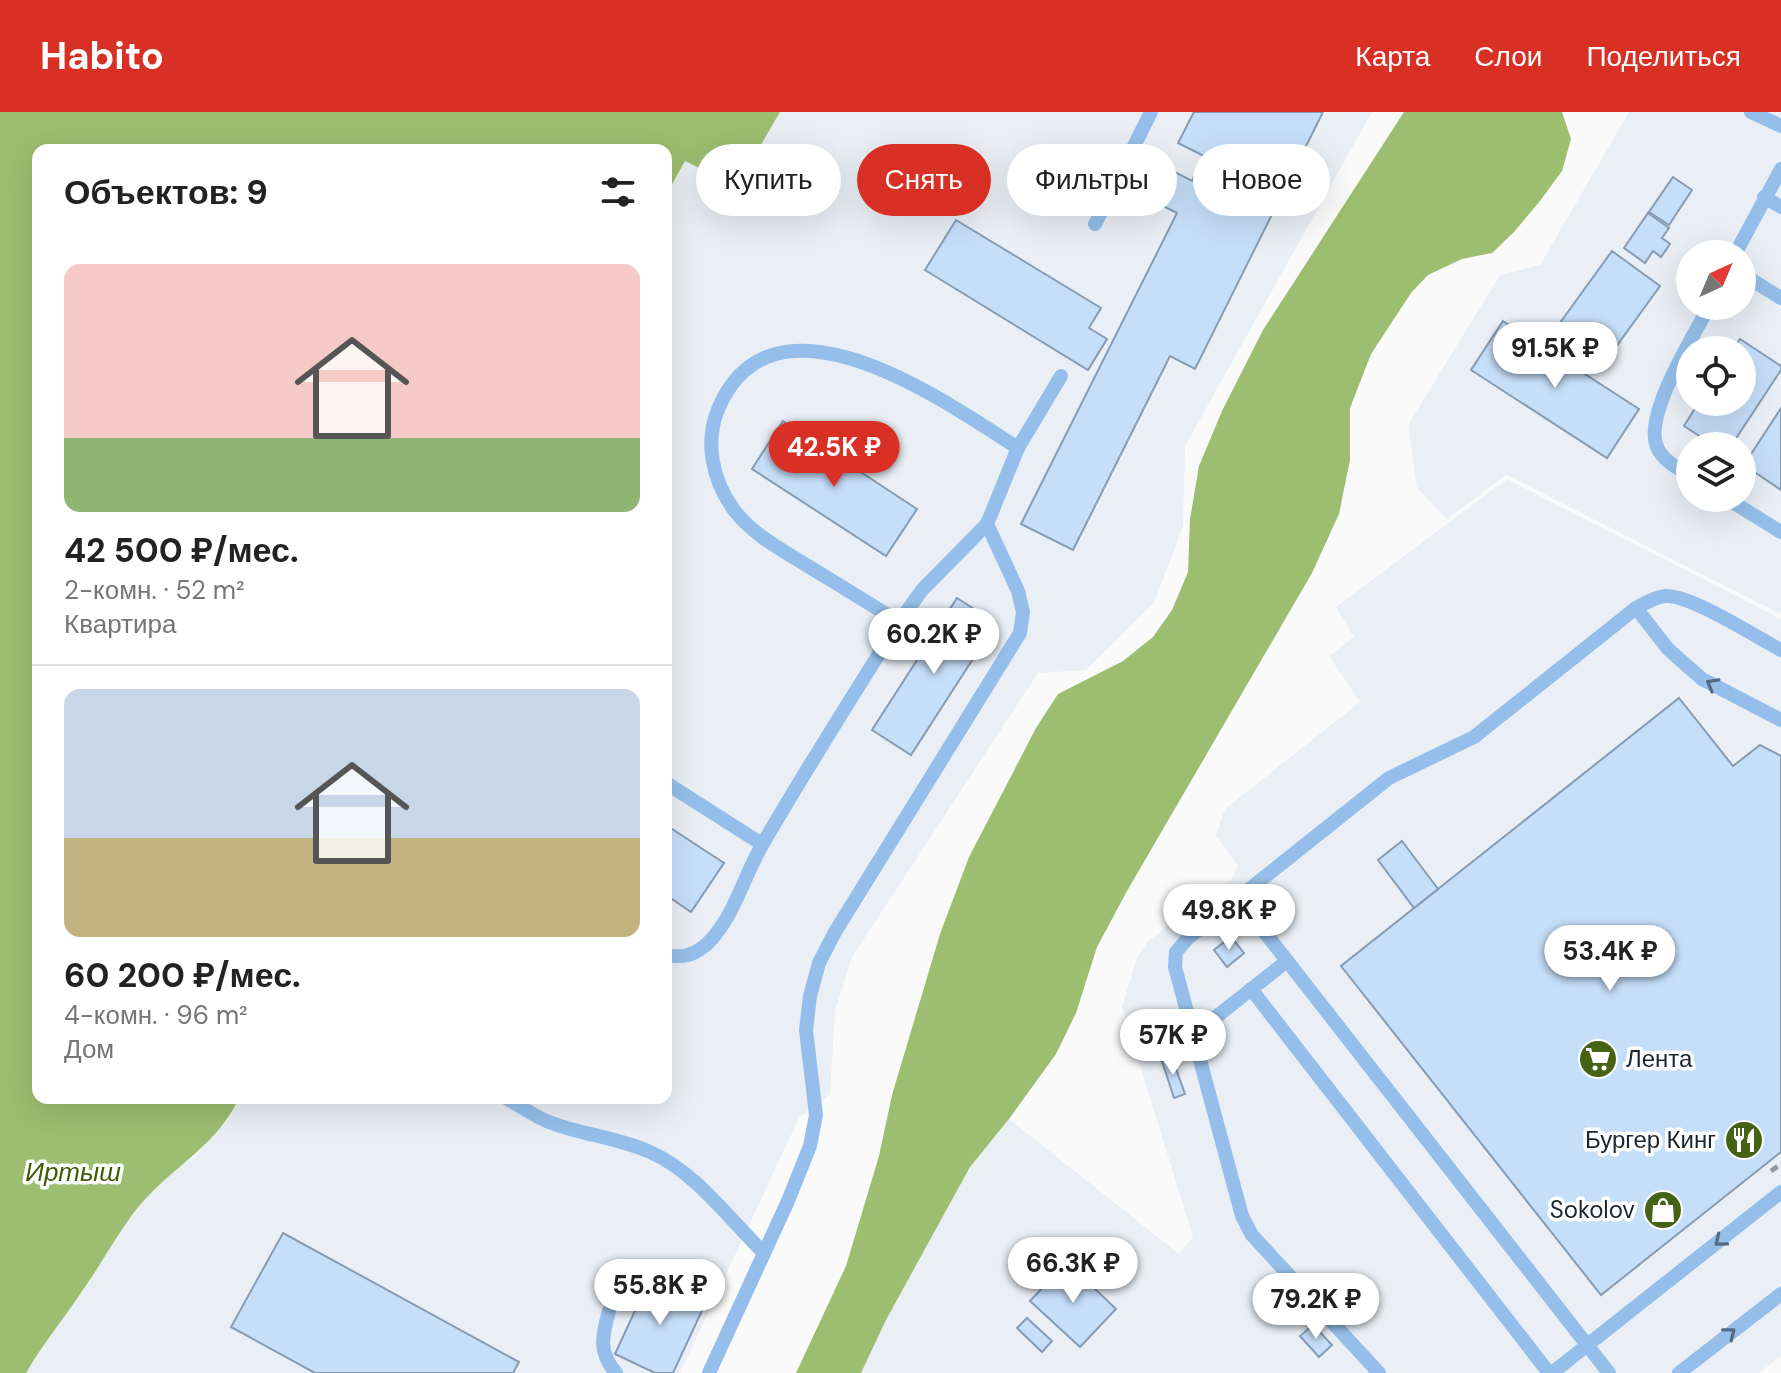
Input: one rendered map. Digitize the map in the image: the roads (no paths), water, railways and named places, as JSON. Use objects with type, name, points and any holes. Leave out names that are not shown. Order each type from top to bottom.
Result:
[{"type":"lane","points":[[1095,224],[1151,112]]},
{"type":"lane","points":[[1751,112],[1781,126]]},
{"type":"lane","points":[[1742,240],[1781,169]]},
{"type":"lane","points":[[1764,197],[1781,207]]},
{"type":"lane","points":[[1756,283],[1781,298]]},
{"type":"lane","points":[[1676,466],[1662,455],[1656,445],[1656,417],[1702,320]]},
{"type":"lane","points":[[899,622],[770,543],[734,510],[713,467],[711,441],[714,417],[723,397],[735,380],[750,367],[771,356],[819,352],[851,358],[923,388],[1018,448]]},
{"type":"lane","points":[[672,955],[697,952],[711,939],[743,889],[762,844],[899,622],[922,590],[987,524],[1018,448],[1061,376]]},
{"type":"lane","points":[[1749,512],[1781,532]]},
{"type":"lane","points":[[709,1373],[810,1146],[816,1115],[806,1030],[810,996],[819,963],[835,932],[1020,633],[1023,612],[1018,591],[987,524]]},
{"type":"lane","points":[[1379,1373],[1252,1235],[1242,1216],[1175,967],[1176,952],[1188,938],[1389,778],[1474,737],[1636,608],[1651,600],[1665,596],[1691,601],[1781,650]]},
{"type":"lane","points":[[1636,608],[1668,649],[1702,679],[1781,720]]},
{"type":"lane","points":[[672,787],[762,844]]},
{"type":"lane","points":[[1238,898],[1609,1373]]},
{"type":"lane","points":[[1193,1035],[1287,961]]},
{"type":"lane","points":[[1251,989],[1550,1373],[1781,1192]]},
{"type":"lane","points":[[517,1104],[548,1121],[620,1141],[671,1164],[697,1183],[764,1253]]},
{"type":"lane","points":[[1679,1373],[1781,1294]]},
{"type":"lane","points":[[609,1311],[602,1336],[602,1350],[616,1373]]},
{"type":"water","name":"Иртыш","points":[[0,112],[780,112],[761,144],[696,144],[696,166],[685,161],[672,184],[672,144],[32,144],[32,1104],[236,1104],[207,1143],[153,1191],[132,1215],[26,1373],[0,1373]]},
{"type":"water","points":[[1404,112],[1562,112],[1571,139],[1562,171],[1514,232],[1492,253],[1462,259],[1428,275],[1411,293],[1371,354],[1350,408],[1350,460],[1339,514],[1312,573],[1097,947],[1076,1013],[1056,1054],[970,1167],[886,1320],[861,1373],[796,1373],[846,1266],[940,934],[969,857],[1036,728],[1058,694],[1123,661],[1153,637],[1172,610],[1188,572],[1190,519],[1199,466],[1222,411],[1263,330]]},
{"type":"place","name":"Лента","points":[[1598,1059]]},
{"type":"place","name":"Бургер Кинг","points":[[1744,1140]]},
{"type":"place","name":"Sokolov","points":[[1663,1210]]}]
